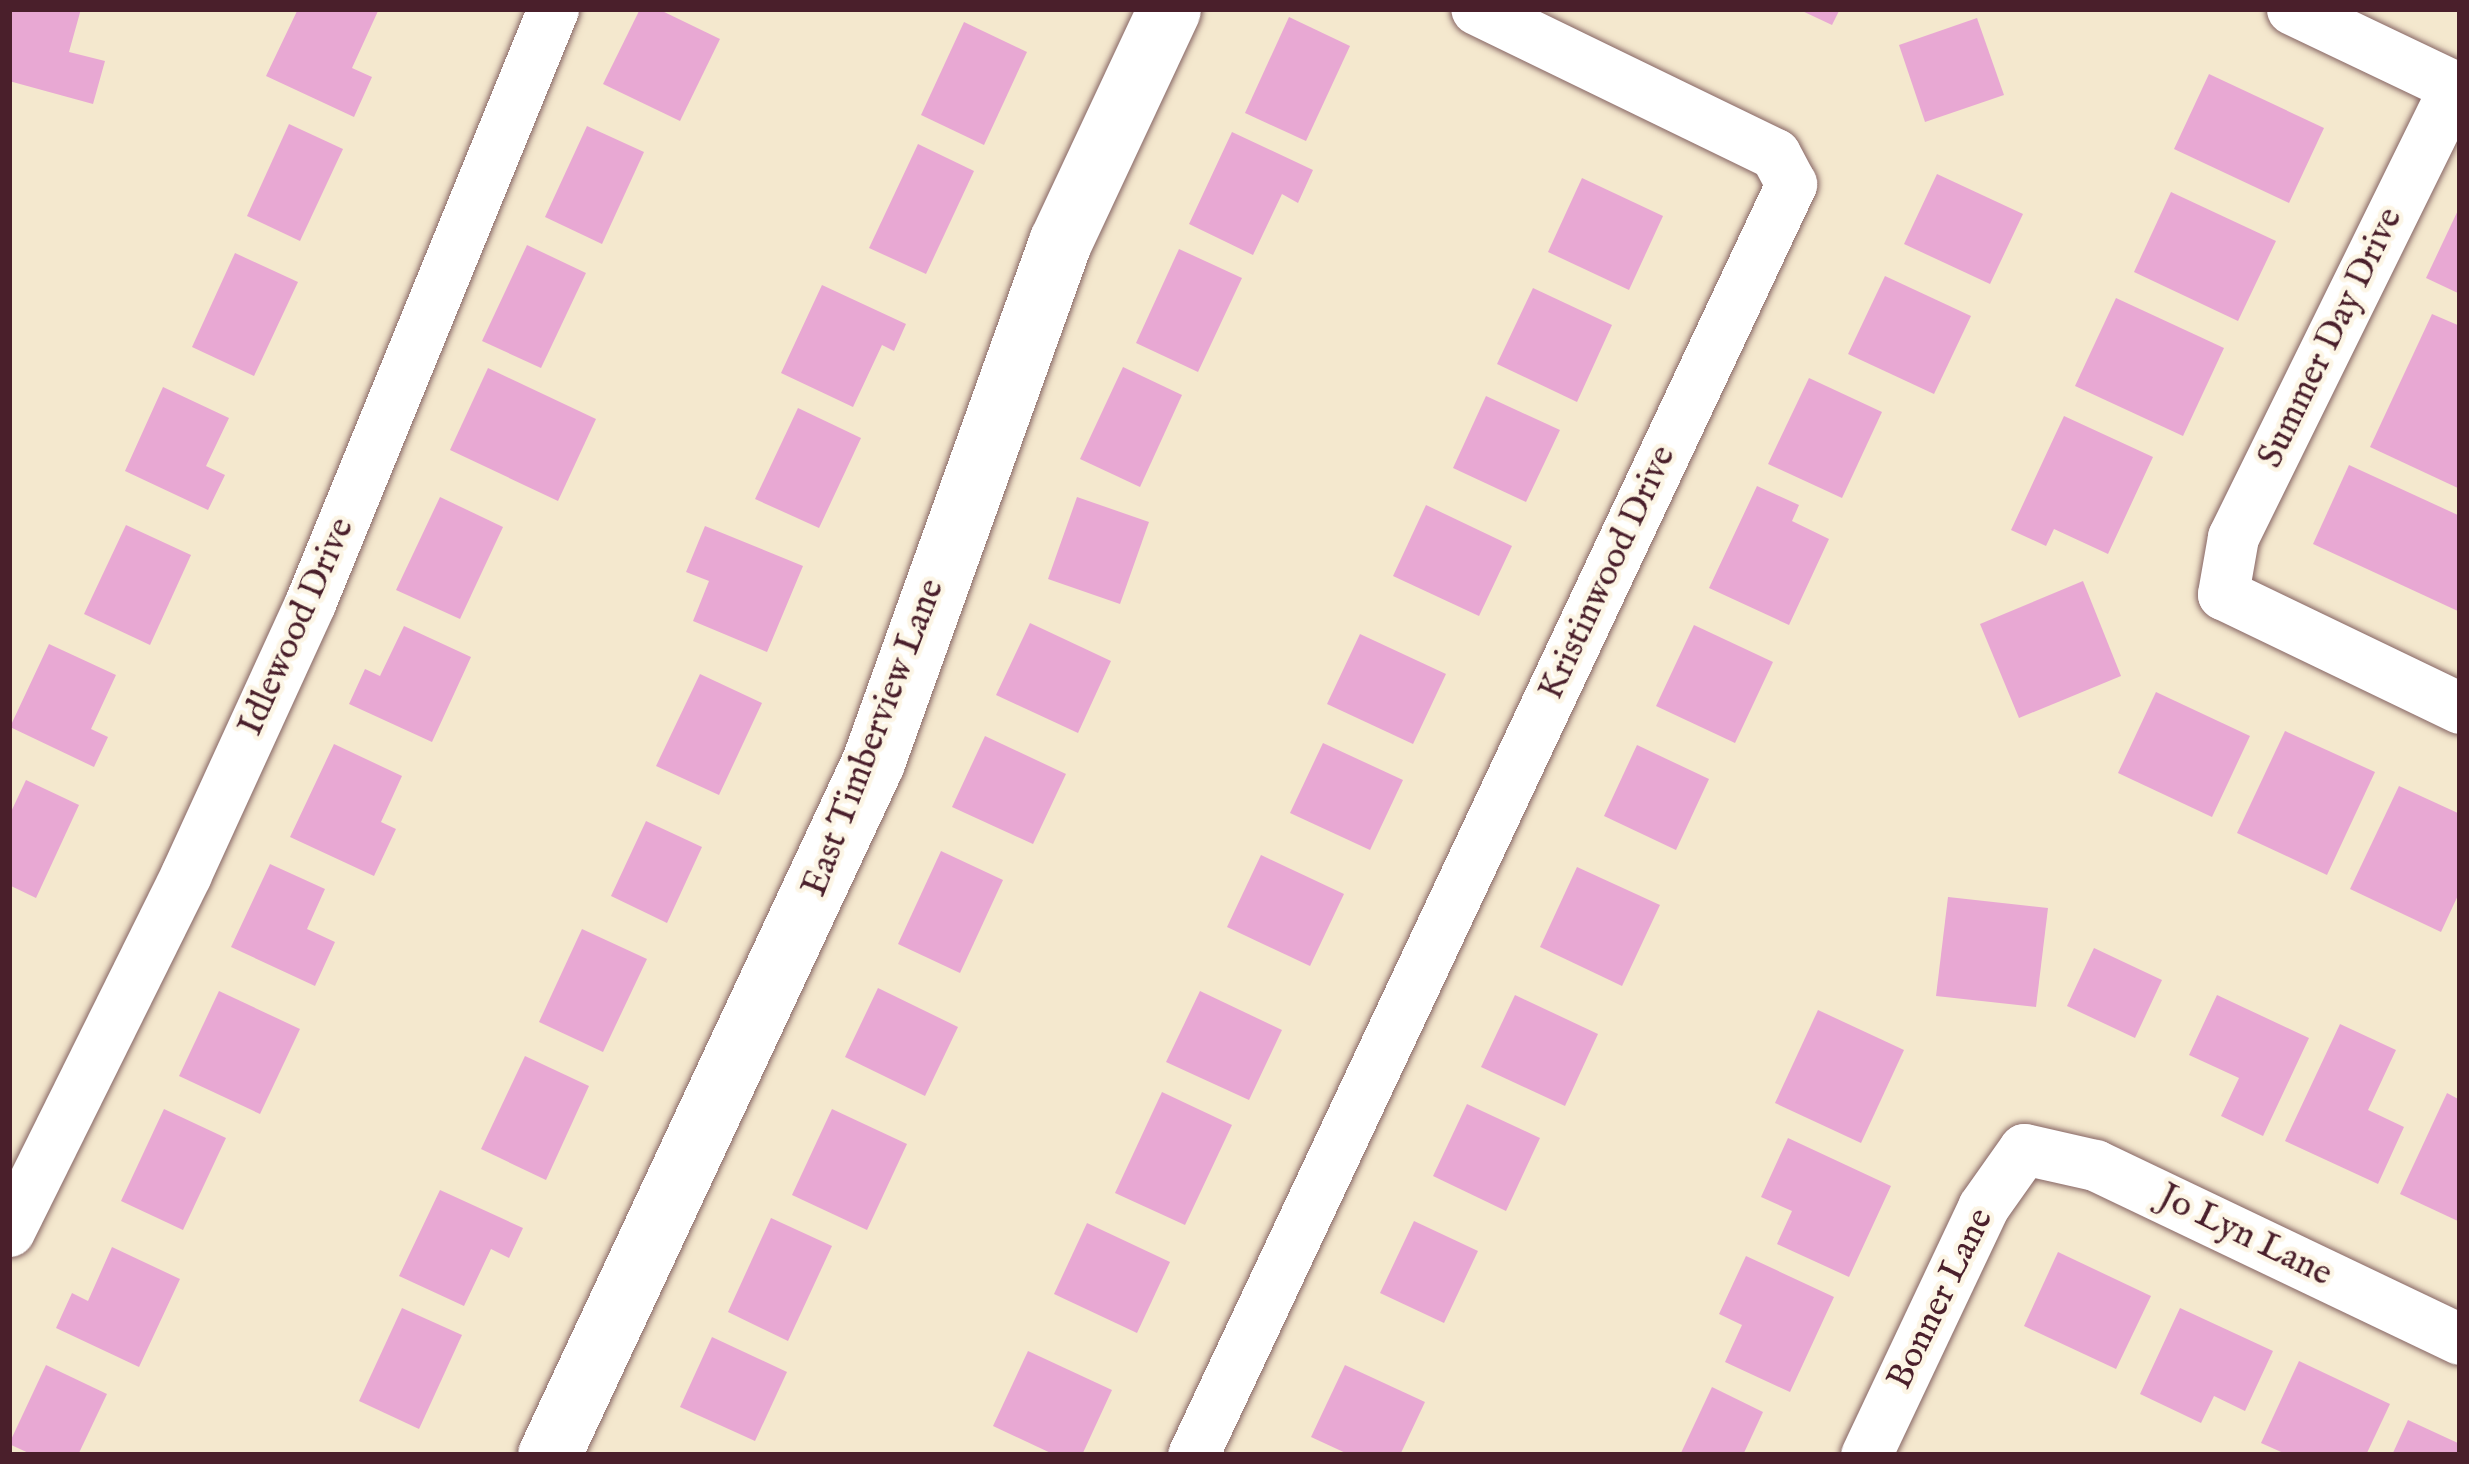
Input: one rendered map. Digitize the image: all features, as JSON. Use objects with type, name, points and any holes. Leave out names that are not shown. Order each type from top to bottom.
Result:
[{"type":"street","name":"Idlewood Drive","points":[[9,1231],[186,874],[310,603],[553,9]]},
{"type":"street","name":"East Timberview Lane","points":[[549,1455],[873,762],[1060,242],[1169,9]]},
{"type":"street","name":"Kristinwood Drive","points":[[1193,1455],[1791,184],[1775,154],[1476,9]]},
{"type":"street","points":[[2292,9],[2457,88]]},
{"type":"street","name":"Summer Day Drive","points":[[2457,88],[2233,537],[2222,594],[2460,708]]},
{"type":"street","name":"Jo Lyn Lane","points":[[2024,1149],[2095,1165],[2460,1339]]},
{"type":"street","name":"Bonner Lane","points":[[1866,1455],[1983,1207],[2024,1149]]},
{"type":"building","points":[[9,9],[81,9],[69,52],[105,61],[93,104],[9,81]]},
{"type":"building","points":[[298,9],[378,11],[352,68],[372,77],[354,117],[266,76]]},
{"type":"building","points":[[640,9],[658,9],[720,39],[680,121],[603,84]]},
{"type":"building","points":[[1798,9],[1840,9],[1832,25]]},
{"type":"building","points":[[1289,17],[1350,46],[1306,141],[1245,113]]},
{"type":"building","points":[[1977,18],[2004,95],[1925,122],[1899,45]]},
{"type":"building","points":[[964,22],[1027,52],[984,145],[921,115]]},
{"type":"building","points":[[2209,74],[2324,128],[2289,203],[2174,149]]},
{"type":"building","points":[[289,124],[343,149],[300,241],[247,216]]},
{"type":"building","points":[[587,126],[644,152],[602,244],[545,217]]},
{"type":"building","points":[[1232,132],[1313,170],[1298,203],[1282,194],[1253,255],[1189,224]]},
{"type":"building","points":[[918,144],[974,171],[926,274],[869,248]]},
{"type":"building","points":[[1937,174],[2023,214],[1990,284],[1904,244]]},
{"type":"building","points":[[1582,178],[1663,216],[1629,290],[1548,252]]},
{"type":"building","points":[[2171,192],[2276,241],[2238,321],[2134,272]]},
{"type":"building","points":[[2460,206],[2460,294],[2426,278]]},
{"type":"building","points":[[527,245],[586,273],[541,368],[482,341]]},
{"type":"building","points":[[1179,249],[1242,278],[1198,372],[1136,343]]},
{"type":"building","points":[[235,253],[298,282],[254,376],[192,347]]},
{"type":"building","points":[[1885,276],[1971,316],[1934,394],[1848,354]]},
{"type":"building","points":[[822,285],[906,324],[894,351],[882,345],[853,407],[781,373]]},
{"type":"building","points":[[1533,288],[1612,325],[1577,402],[1497,364]]},
{"type":"building","points":[[2116,298],[2224,348],[2183,436],[2075,386]]},
{"type":"building","points":[[2432,314],[2460,326],[2460,489],[2370,447]]},
{"type":"building","points":[[1123,367],[1182,395],[1140,487],[1080,459]]},
{"type":"building","points":[[488,368],[596,419],[558,501],[450,450]]},
{"type":"building","points":[[1809,378],[1882,412],[1842,498],[1768,464]]},
{"type":"building","points":[[163,387],[229,418],[206,466],[225,475],[208,510],[125,471]]},
{"type":"building","points":[[1486,396],[1560,430],[1526,502],[1453,468]]},
{"type":"building","points":[[798,408],[861,438],[819,528],[755,499]]},
{"type":"building","points":[[2064,416],[2153,457],[2108,554],[2054,529],[2046,546],[2011,530]]},
{"type":"building","points":[[2349,465],[2460,516],[2460,612],[2313,544]]},
{"type":"building","points":[[1757,486],[1799,505],[1792,521],[1829,539],[1789,625],[1709,588]]},
{"type":"building","points":[[440,497],[503,527],[460,619],[396,590]]},
{"type":"building","points":[[1077,497],[1149,522],[1120,604],[1048,579]]},
{"type":"building","points":[[1426,505],[1512,546],[1479,616],[1393,576]]},
{"type":"building","points":[[126,525],[191,555],[150,645],[84,614]]},
{"type":"building","points":[[705,526],[803,566],[767,652],[693,621],[709,581],[686,572]]},
{"type":"building","points":[[2083,581],[2121,676],[2019,718],[1980,624]]},
{"type":"building","points":[[1030,623],[1111,661],[1078,733],[996,695]]},
{"type":"building","points":[[1694,625],[1773,662],[1735,743],[1656,706]]},
{"type":"building","points":[[404,626],[471,657],[432,742],[349,704],[365,669],[380,676]]},
{"type":"building","points":[[1360,634],[1446,674],[1413,744],[1327,704]]},
{"type":"building","points":[[49,644],[116,675],[91,729],[108,737],[94,767],[10,727]]},
{"type":"building","points":[[700,674],[762,703],[719,795],[656,766]]},
{"type":"building","points":[[2156,692],[2250,736],[2212,817],[2118,773]]},
{"type":"building","points":[[2285,731],[2375,772],[2327,875],[2237,833]]},
{"type":"building","points":[[985,736],[1066,774],[1033,844],[952,807]]},
{"type":"building","points":[[1323,743],[1403,780],[1370,850],[1290,813]]},
{"type":"building","points":[[334,744],[402,776],[381,822],[396,829],[374,876],[290,837]]},
{"type":"building","points":[[1637,745],[1709,779],[1676,850],[1604,816]]},
{"type":"building","points":[[26,780],[79,805],[36,898],[9,885],[9,816]]},
{"type":"building","points":[[2399,786],[2460,814],[2460,891],[2441,932],[2350,889]]},
{"type":"building","points":[[646,821],[702,847],[667,923],[611,896]]},
{"type":"building","points":[[941,851],[1003,880],[960,973],[898,944]]},
{"type":"building","points":[[1261,855],[1344,894],[1310,966],[1227,927]]},
{"type":"building","points":[[270,864],[325,889],[307,929],[335,942],[315,986],[231,947]]},
{"type":"building","points":[[1577,867],[1660,905],[1622,986],[1540,947]]},
{"type":"building","points":[[1948,897],[2048,908],[2036,1007],[1936,996]]},
{"type":"building","points":[[582,929],[647,959],[603,1052],[539,1022]]},
{"type":"building","points":[[2094,948],[2162,980],[2135,1038],[2067,1006]]},
{"type":"building","points":[[878,988],[958,1027],[925,1096],[845,1057]]},
{"type":"building","points":[[219,991],[300,1029],[260,1114],[179,1076]]},
{"type":"building","points":[[1200,991],[1282,1030],[1249,1100],[1166,1062]]},
{"type":"building","points":[[1515,995],[1598,1034],[1565,1106],[1481,1067]]},
{"type":"building","points":[[2217,995],[2309,1038],[2263,1136],[2221,1116],[2239,1078],[2189,1055]]},
{"type":"building","points":[[1818,1010],[1904,1050],[1861,1143],[1775,1103]]},
{"type":"building","points":[[2340,1024],[2396,1050],[2368,1110],[2404,1127],[2378,1184],[2285,1141]]},
{"type":"building","points":[[525,1056],[589,1086],[546,1180],[481,1149]]},
{"type":"building","points":[[1162,1092],[1232,1125],[1185,1225],[1115,1193]]},
{"type":"building","points":[[2447,1093],[2460,1100],[2460,1222],[2400,1194]]},
{"type":"building","points":[[1467,1104],[1540,1138],[1506,1211],[1433,1176]]},
{"type":"building","points":[[164,1109],[226,1138],[183,1230],[121,1201]]},
{"type":"building","points":[[832,1109],[907,1144],[867,1230],[792,1195]]},
{"type":"building","points":[[1788,1138],[1891,1186],[1849,1277],[1777,1244],[1792,1211],[1761,1197]]},
{"type":"building","points":[[440,1190],[523,1228],[509,1258],[491,1249],[464,1306],[399,1276]]},
{"type":"building","points":[[771,1218],[832,1246],[788,1341],[728,1312]]},
{"type":"building","points":[[1414,1221],[1478,1251],[1444,1323],[1380,1293]]},
{"type":"building","points":[[1087,1223],[1170,1262],[1137,1333],[1054,1294]]},
{"type":"building","points":[[112,1247],[180,1279],[139,1367],[56,1328],[72,1293],[88,1301]]},
{"type":"building","points":[[2058,1252],[2151,1296],[2116,1369],[2024,1326]]},
{"type":"building","points":[[1746,1256],[1834,1297],[1790,1392],[1725,1362],[1742,1325],[1719,1314]]},
{"type":"building","points":[[402,1308],[462,1335],[419,1429],[359,1401]]},
{"type":"building","points":[[2180,1308],[2273,1351],[2245,1411],[2214,1396],[2201,1423],[2140,1394]]},
{"type":"building","points":[[712,1337],[787,1372],[755,1441],[680,1407]]},
{"type":"building","points":[[1028,1351],[1112,1390],[1082,1455],[1055,1455],[993,1426]]},
{"type":"building","points":[[2299,1361],[2390,1404],[2366,1455],[2288,1455],[2261,1443]]},
{"type":"building","points":[[46,1365],[107,1394],[78,1455],[33,1455],[9,1444]]},
{"type":"building","points":[[1345,1365],[1425,1402],[1400,1455],[1350,1455],[1311,1437]]},
{"type":"building","points":[[1712,1387],[1763,1412],[1743,1455],[1680,1455]]},
{"type":"building","points":[[2408,1420],[2460,1444],[2460,1455],[2392,1455]]}]
